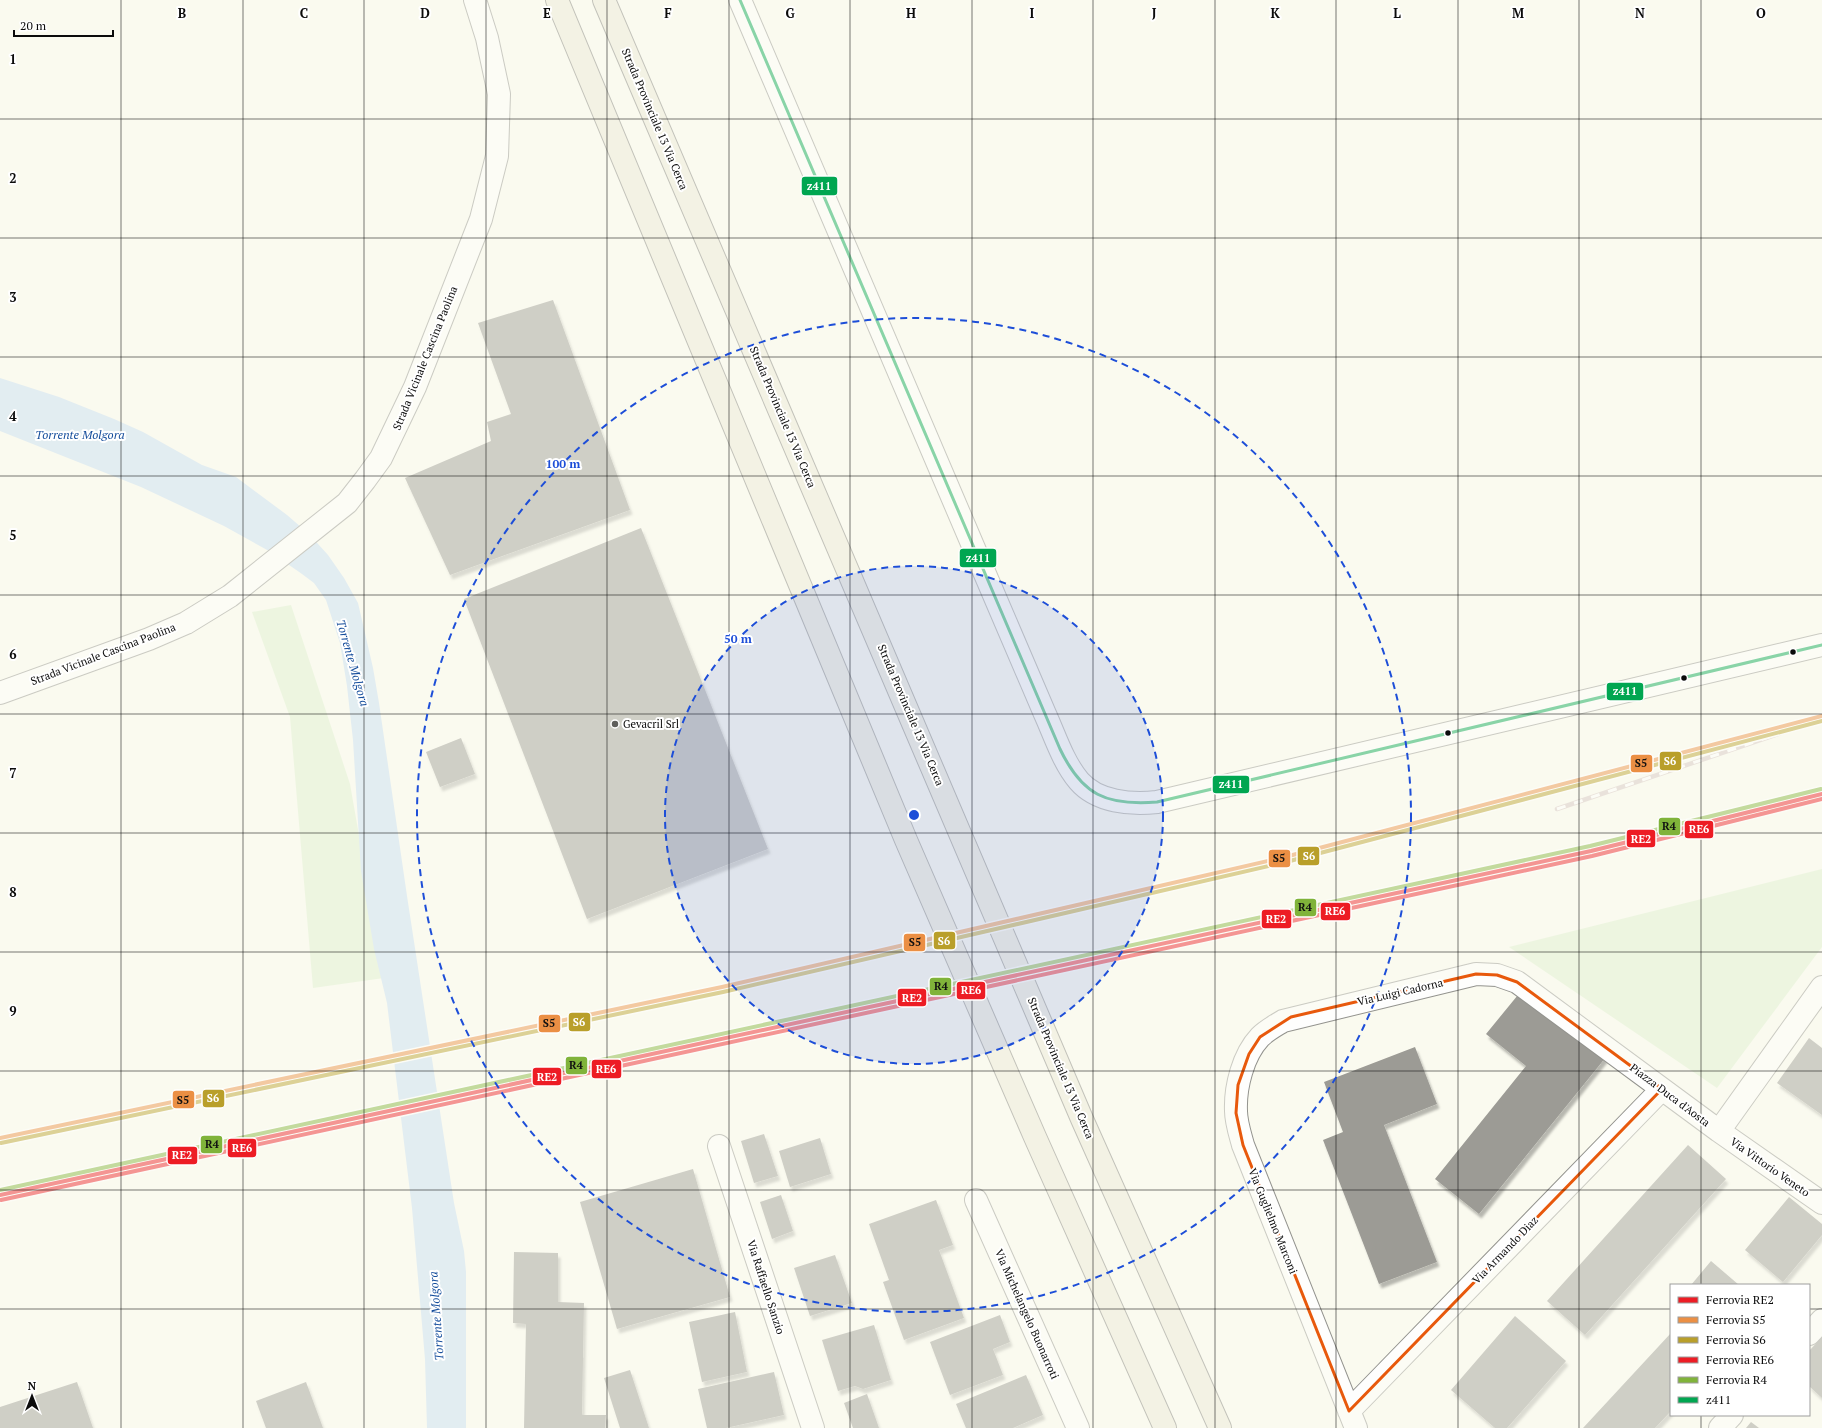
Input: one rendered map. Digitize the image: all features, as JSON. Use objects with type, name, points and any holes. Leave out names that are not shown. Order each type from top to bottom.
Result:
[{"type":"main road","points":[[557,0],[917,866],[1038,1145],[1165,1428]]},
{"type":"main road","name":"Strada Provinciale 13 Via Cerca","points":[[604,0],[1082,1119],[1220,1428]]},
{"type":"street","name":"Strada Vicinale Cascina Paolina","points":[[0,693],[149,639],[186,623],[230,596],[347,503],[381,458],[415,387],[481,219],[498,156],[499,94],[487,38],[475,0]]},
{"type":"street","points":[[740,0],[820,184],[1021,658],[1070,769],[1081,784],[1092,791],[1108,798],[1138,804],[1157,802],[1822,645]]},
{"type":"street","name":"Via Luigi Cadorna","points":[[1283,1021],[1476,974],[1498,976],[1517,982]]},
{"type":"street","name":"Piazza Duca d'Aosta","points":[[1517,982],[1719,1131],[1822,987]]},
{"type":"street","name":"Via Guglielmo Marconi","points":[[1283,1021],[1260,1037],[1249,1054],[1238,1085],[1236,1113],[1242,1145],[1352,1420]]},
{"type":"street","name":"Via Armando Diaz","points":[[1352,1420],[1662,1089]]},
{"type":"street","name":"Via Vittorio Veneto","points":[[1719,1131],[1822,1204]]},
{"type":"street","name":"Via Raffaello Sanzio","points":[[719,1146],[813,1428]]},
{"type":"street","name":"Via Michelangelo Buonarroti","points":[[976,1200],[1078,1428]]},
{"type":"street","points":[[1810,1333],[1822,1320]]},
{"type":"street","points":[[1720,1428],[1731,1416]]},
{"type":"highlighted area","points":[[1476,974],[1497,975],[1517,982],[1662,1089],[1349,1411],[1243,1145],[1236,1113],[1238,1085],[1249,1054],[1260,1037],[1291,1017]]},
{"type":"green space","points":[[291,605],[350,784],[384,978],[313,988],[290,717],[252,612]]},
{"type":"green space","points":[[1822,869],[1822,947],[1717,1088],[1509,947]]},
{"type":"water","name":"Torrente Molgora","points":[[0,378],[59,397],[114,419],[143,432],[202,465],[236,477],[287,515],[309,534],[328,555],[344,578],[358,603],[373,668],[379,703],[454,1203],[464,1251],[466,1272],[466,1428],[427,1428],[425,1359],[412,1208],[387,1003],[374,949],[361,871],[353,740],[347,686],[340,643],[326,600],[314,583],[302,574],[269,551],[224,526],[141,487],[0,431]]},
{"type":"building","points":[[553,300],[630,510],[450,575],[405,478],[491,441],[487,422],[511,414],[478,323]]},
{"type":"building","name":"Gevacril Srl","points":[[641,528],[768,849],[587,919],[464,599]]},
{"type":"building","points":[[461,738],[475,774],[440,787],[426,752]]},
{"type":"building","points":[[1522,990],[1606,1057],[1479,1214],[1435,1179],[1526,1066],[1486,1034]]},
{"type":"building","points":[[1809,1038],[1822,1048],[1822,1115],[1777,1083]]},
{"type":"building","points":[[1415,1047],[1437,1104],[1384,1125],[1437,1262],[1379,1284],[1323,1140],[1343,1132],[1324,1082]]},
{"type":"building","points":[[764,1134],[778,1176],[754,1183],[741,1141]]},
{"type":"building","points":[[820,1138],[831,1174],[790,1187],[779,1151]]},
{"type":"building","points":[[1688,1145],[1726,1179],[1585,1335],[1547,1301]]},
{"type":"building","points":[[693,1169],[730,1297],[617,1329],[580,1202]]},
{"type":"building","points":[[781,1195],[793,1231],[772,1239],[760,1202]]},
{"type":"building","points":[[1789,1197],[1822,1224],[1822,1235],[1783,1282],[1745,1250]]},
{"type":"building","points":[[936,1200],[953,1245],[939,1250],[964,1318],[904,1340],[883,1282],[889,1280],[869,1224]]},
{"type":"building","points":[[514,1252],[558,1253],[558,1302],[584,1303],[582,1415],[606,1415],[605,1428],[524,1428],[526,1324],[513,1323]]},
{"type":"building","points":[[835,1255],[852,1303],[810,1316],[794,1268]]},
{"type":"building","points":[[1711,1261],[1738,1284],[1692,1284]]},
{"type":"building","points":[[735,1312],[747,1372],[702,1382],[689,1322]]},
{"type":"building","points":[[1000,1315],[1010,1342],[993,1349],[1003,1375],[950,1395],[930,1342]]},
{"type":"building","points":[[1515,1316],[1566,1361],[1507,1428],[1495,1428],[1451,1390]]},
{"type":"building","points":[[874,1325],[891,1380],[863,1389],[855,1386],[838,1391],[822,1340]]},
{"type":"building","points":[[1670,1334],[1670,1412],[1655,1428],[1583,1428]]},
{"type":"building","points":[[1822,1337],[1822,1398],[1810,1387],[1810,1350]]},
{"type":"building","points":[[630,1370],[649,1428],[620,1428],[604,1378]]},
{"type":"building","points":[[774,1372],[784,1415],[726,1428],[707,1428],[698,1389]]},
{"type":"building","points":[[1026,1375],[1043,1415],[1013,1428],[966,1428],[956,1404]]},
{"type":"building","points":[[77,1382],[93,1428],[0,1428],[0,1407]]},
{"type":"building","points":[[306,1382],[323,1428],[266,1428],[256,1401]]},
{"type":"building","points":[[867,1394],[879,1428],[853,1428],[844,1403]]},
{"type":"building","points":[[1751,1422],[1759,1428],[1746,1428]]},
{"type":"railway","points":[[1557,809],[1822,719]]},
{"type":"rail line","name":"S5","points":[[0,1138],[722,987],[1285,857],[1822,716]]},
{"type":"rail line","name":"S6","points":[[1,1143],[723,992],[1286,862],[1822,721]]},
{"type":"rail line","name":"R4","points":[[0,1190],[1590,846],[1821,789]]},
{"type":"rail line","name":"RE2","points":[[0,1195],[1591,851],[1822,794]]},
{"type":"rail line","name":"RE6","points":[[1,1200],[1592,856],[1822,799]]},
{"type":"transit line","name":"z411","points":[[740,0],[1060,749],[1068,765],[1077,777],[1087,787],[1098,794],[1123,802],[1157,802],[1822,645]]},
{"type":"place","name":"Gevacril Srl","points":[[615,724]]}]
